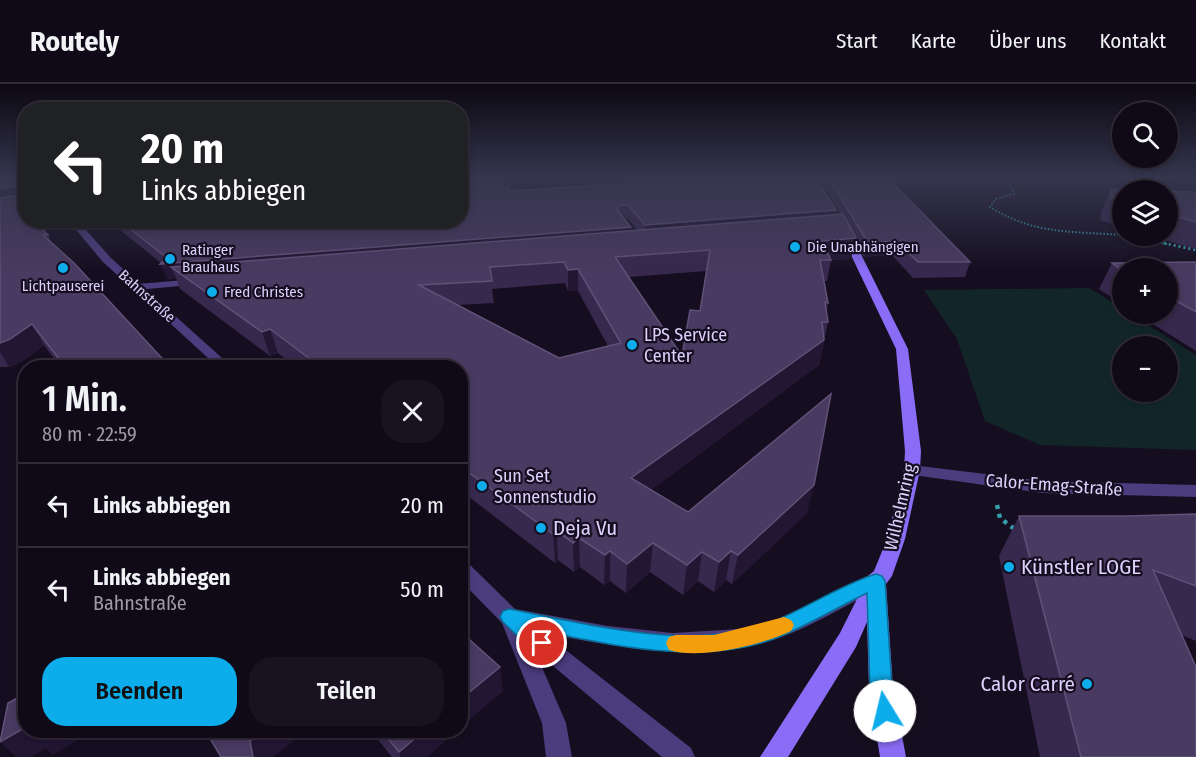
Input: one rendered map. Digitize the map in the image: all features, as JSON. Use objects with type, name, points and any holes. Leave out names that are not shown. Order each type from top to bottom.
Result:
[{"type":"main road","name":"Wilhelmring","points":[[773,757],[848,640],[876,581],[882,576],[896,539],[912,470],[913,451],[902,349],[839,226]]},
{"type":"main road","points":[[876,581],[881,688],[893,757]]},
{"type":"street","name":"Bahnstraße","points":[[79,228],[107,260],[218,360]]},
{"type":"street","points":[[137,287],[207,281]]},
{"type":"street","name":"Calor-Emag-Straße","points":[[912,470],[992,483],[1042,487],[1196,491]]},
{"type":"street","points":[[468,575],[509,617],[682,757]]},
{"type":"street","points":[[509,617],[636,641],[714,644],[774,630],[876,581]]},
{"type":"street","points":[[509,617],[554,723],[559,757]]},
{"type":"path","points":[[992,208],[1021,226],[1042,231],[1112,234]]},
{"type":"path","points":[[1177,246],[1196,250]]},
{"type":"path","points":[[992,483],[1000,519],[1028,539]]},
{"type":"green space","points":[[1089,288],[1112,302],[1112,324],[1146,324],[1165,336],[1112,336],[1112,402],[1178,402],[1178,344],[1196,355],[1196,450],[1040,445],[985,421],[957,339],[924,290]]},
{"type":"building","points":[[0,208],[18,208],[18,228],[41,228],[48,235],[43,235],[74,263],[164,360],[60,360],[32,324],[0,343]]},
{"type":"building","points":[[468,208],[618,208],[631,227],[160,264],[167,258],[129,228],[468,228]]},
{"type":"building","points":[[631,208],[836,210],[645,225]]},
{"type":"building","points":[[847,208],[918,208],[970,262],[918,262],[896,241],[868,243]]},
{"type":"building","points":[[1178,208],[1196,208],[1196,222],[1178,217]]},
{"type":"building","points":[[843,214],[856,238],[822,241],[831,260],[820,260],[828,303],[825,302],[828,322],[822,322],[824,340],[631,478],[688,512],[831,394],[814,485],[738,555],[731,551],[719,562],[702,552],[687,565],[653,543],[627,564],[610,551],[605,555],[579,538],[573,543],[557,531],[553,534],[468,472],[468,360],[311,360],[270,329],[262,332],[171,267]],"holes":[[[710,250],[700,311],[690,310],[682,356],[615,257]],[[564,262],[568,270],[578,269],[621,343],[559,358],[419,285],[492,281],[490,267]]]},
{"type":"building","points":[[1178,262],[1196,262],[1196,312],[1178,302]]},
{"type":"building","points":[[1196,514],[1196,586],[1153,570],[1196,667],[1196,757],[1081,757],[1019,516]]},
{"type":"building","points":[[468,638],[500,667],[468,693]]},
{"type":"building","points":[[18,697],[18,732],[0,742],[8,703]]},
{"type":"building","points":[[210,738],[254,738],[250,741],[253,757],[221,757]]},
{"type":"building","points":[[388,738],[416,738],[399,752]]},
{"type":"slow traffic","points":[[676,643],[714,644],[774,630],[784,625]]},
{"type":"place","name":"Die Unabhängigen","points":[[795,247]]},
{"type":"place","name":"Ratinger Brauhaus","points":[[170,259]]},
{"type":"place","name":"Lichtpauserei","points":[[63,268]]},
{"type":"place","name":"Fred Christes","points":[[212,292]]},
{"type":"place","name":"LPS Service Center","points":[[632,345]]},
{"type":"place","name":"Sun Set Sonnenstudio","points":[[482,486]]},
{"type":"place","name":"Deja Vu","points":[[541,528]]},
{"type":"place","name":"Künstler LOGE","points":[[1009,567]]},
{"type":"place","name":"Calor Carré","points":[[1087,684]]},
{"type":"route","points":[[542,643],[509,617],[636,641],[714,644],[774,630],[876,581],[881,688],[885,711]]}]
